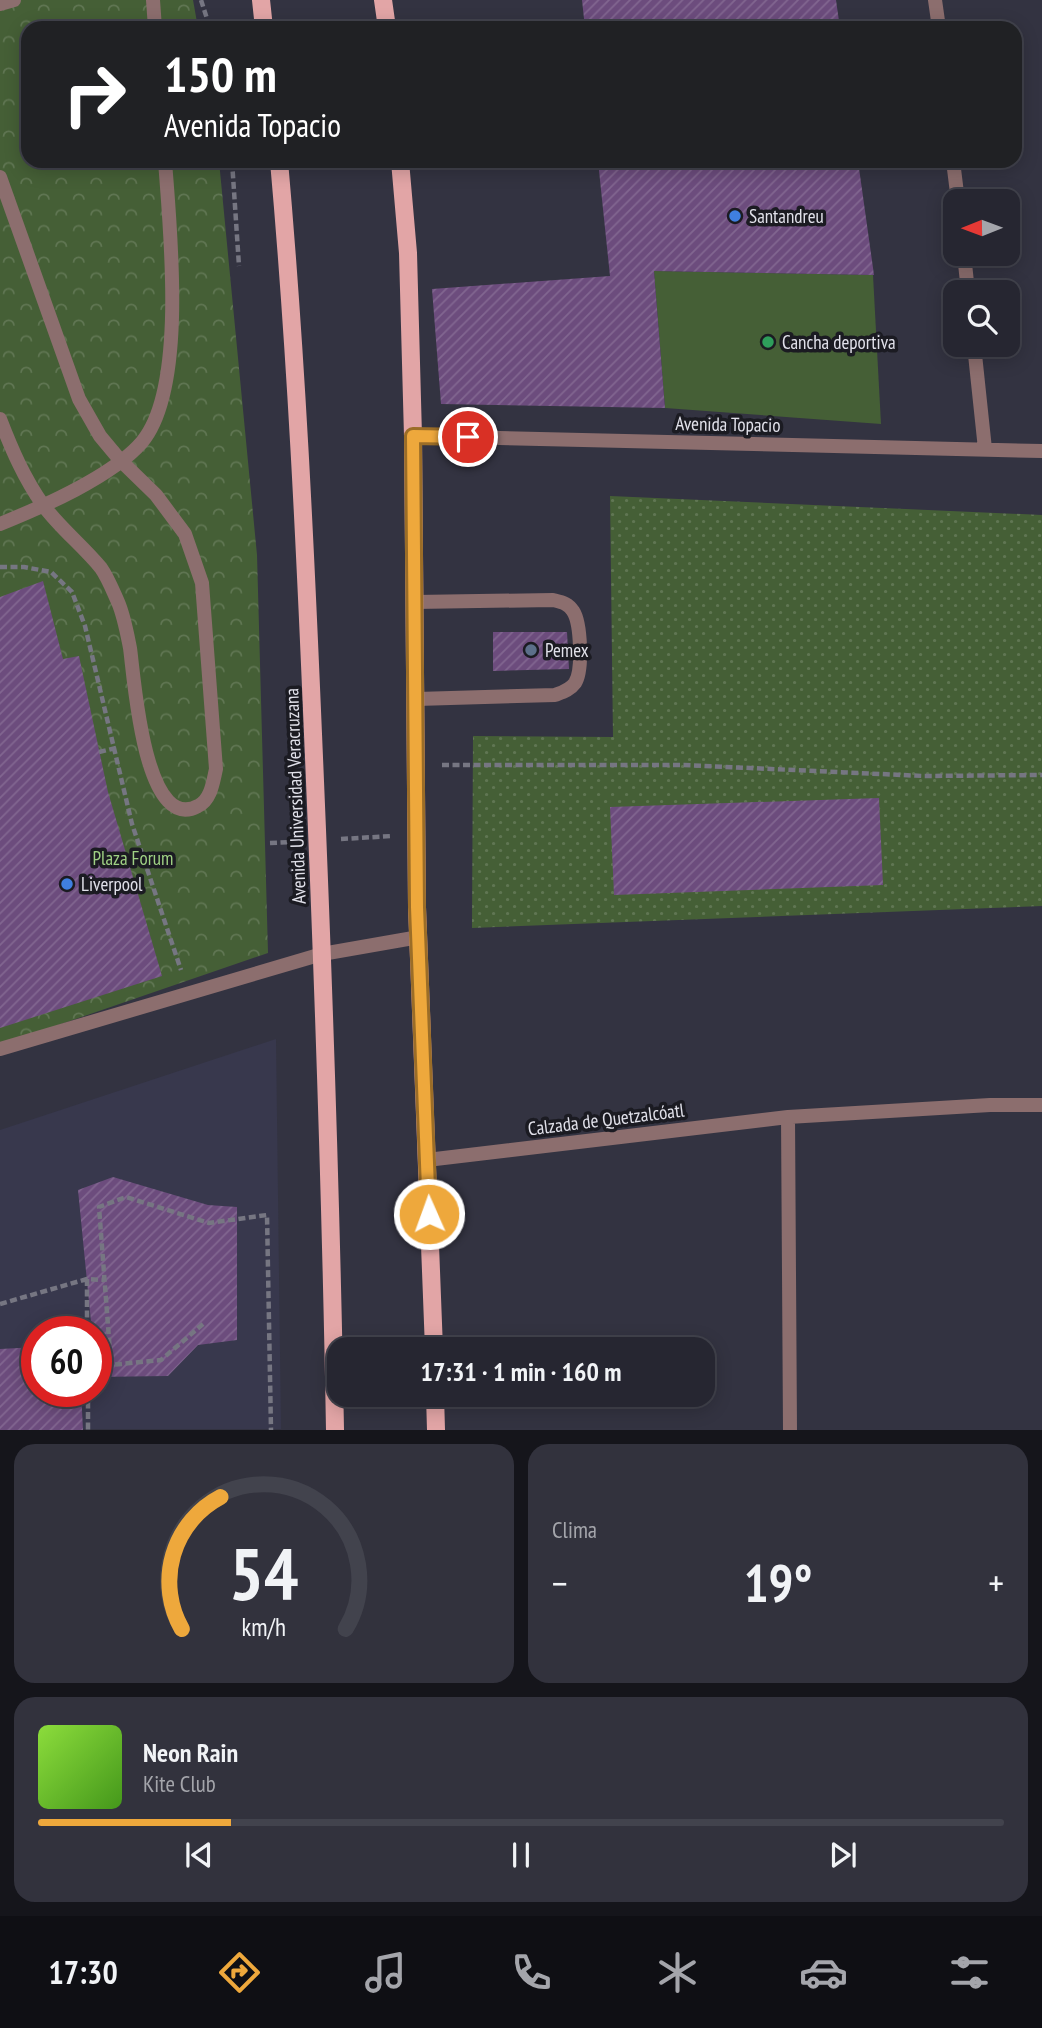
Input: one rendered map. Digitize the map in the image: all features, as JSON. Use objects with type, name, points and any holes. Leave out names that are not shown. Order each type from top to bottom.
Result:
[{"type":"main road","points":[[261,0],[263,21]]},
{"type":"main road","points":[[383,0],[386,21]]},
{"type":"main road","name":"Avenida Universidad Veracruzana","points":[[280,168],[291,296],[318,840],[335,1430]]},
{"type":"main road","points":[[401,168],[408,253],[419,937],[434,1337]]},
{"type":"main road","points":[[435,1407],[436,1430]]},
{"type":"street","points":[[0,4],[14,0]]},
{"type":"street","points":[[153,0],[154,21]]},
{"type":"street","points":[[936,0],[938,21]]},
{"type":"street","points":[[0,524],[44,506],[82,486],[120,460],[142,442],[158,415],[169,365],[173,272],[165,168]]},
{"type":"street","points":[[954,168],[956,189]]},
{"type":"street","points":[[0,177],[79,399],[100,436],[156,495],[185,534],[201,583],[216,769],[211,793],[199,806],[184,810],[171,805],[162,794],[149,764],[129,646],[119,605],[102,570],[44,506],[17,463],[0,419]]},
{"type":"street","points":[[975,357],[985,449]]},
{"type":"street","name":"Avenida Topacio","points":[[413,436],[1042,451]]},
{"type":"street","points":[[415,602],[564,602],[572,610],[578,623],[579,635],[579,672],[568,690],[555,695],[416,699]]},
{"type":"street","points":[[0,1049],[322,954],[419,937]]},
{"type":"street","name":"Calzada de Quetzalcóatl","points":[[428,1160],[788,1117],[990,1105],[1042,1105]]},
{"type":"street","points":[[788,1117],[790,1430]]},
{"type":"path","points":[[201,0],[208,21]]},
{"type":"path","points":[[232,168],[239,266]]},
{"type":"path","points":[[0,567],[24,567],[51,572],[72,592],[85,626],[132,824],[189,994]]},
{"type":"path","points":[[417,765],[684,765],[924,776],[1042,775]]},
{"type":"path","points":[[270,843],[417,834]]},
{"type":"path","points":[[203,1324],[161,1360],[111,1365],[99,1207],[126,1197],[209,1223],[267,1214],[271,1430]]},
{"type":"path","points":[[87,1279],[88,1316]]},
{"type":"path","points":[[0,1304],[87,1279],[104,1280]]},
{"type":"path","points":[[88,1407],[88,1430]]},
{"type":"shaded area","points":[[276,1039],[281,1429],[0,1429],[0,1130]]},
{"type":"green space","name":"Plaza Forum","points":[[0,0],[193,0],[197,21],[21,21],[21,168],[220,168],[257,555],[268,953],[0,1045]]},
{"type":"green space","name":"Cancha deportiva","points":[[654,271],[873,275],[881,424],[665,408]]},
{"type":"green space","points":[[610,496],[1042,515],[1042,906],[472,928],[473,736],[613,737]]},
{"type":"building","points":[[582,0],[836,0],[839,21],[584,21]]},
{"type":"building","points":[[599,168],[859,168],[874,275],[654,271],[665,408],[441,404],[432,289],[610,276]]},
{"type":"building","name":"Liverpool","points":[[43,581],[63,659],[79,656],[108,792],[162,976],[0,1028],[0,597]]},
{"type":"building","name":"Pemex","points":[[493,632],[567,632],[569,669],[493,671]]},
{"type":"building","points":[[879,798],[883,885],[614,895],[610,807]]},
{"type":"building","points":[[113,1177],[208,1205],[237,1207],[237,1340],[198,1345],[168,1376],[112,1377],[112,1316],[90,1316],[78,1190]]},
{"type":"building","points":[[21,1348],[21,1407],[82,1407],[83,1430],[0,1430],[0,1349]]},
{"type":"place","name":"Santandreu","points":[[735,216]]},
{"type":"place","name":"Cancha deportiva","points":[[768,342]]},
{"type":"place","name":"Pemex","points":[[531,650]]},
{"type":"place","name":"Liverpool","points":[[67,884]]},
{"type":"route","points":[[429,1214],[417,907],[413,436],[468,437]]}]
